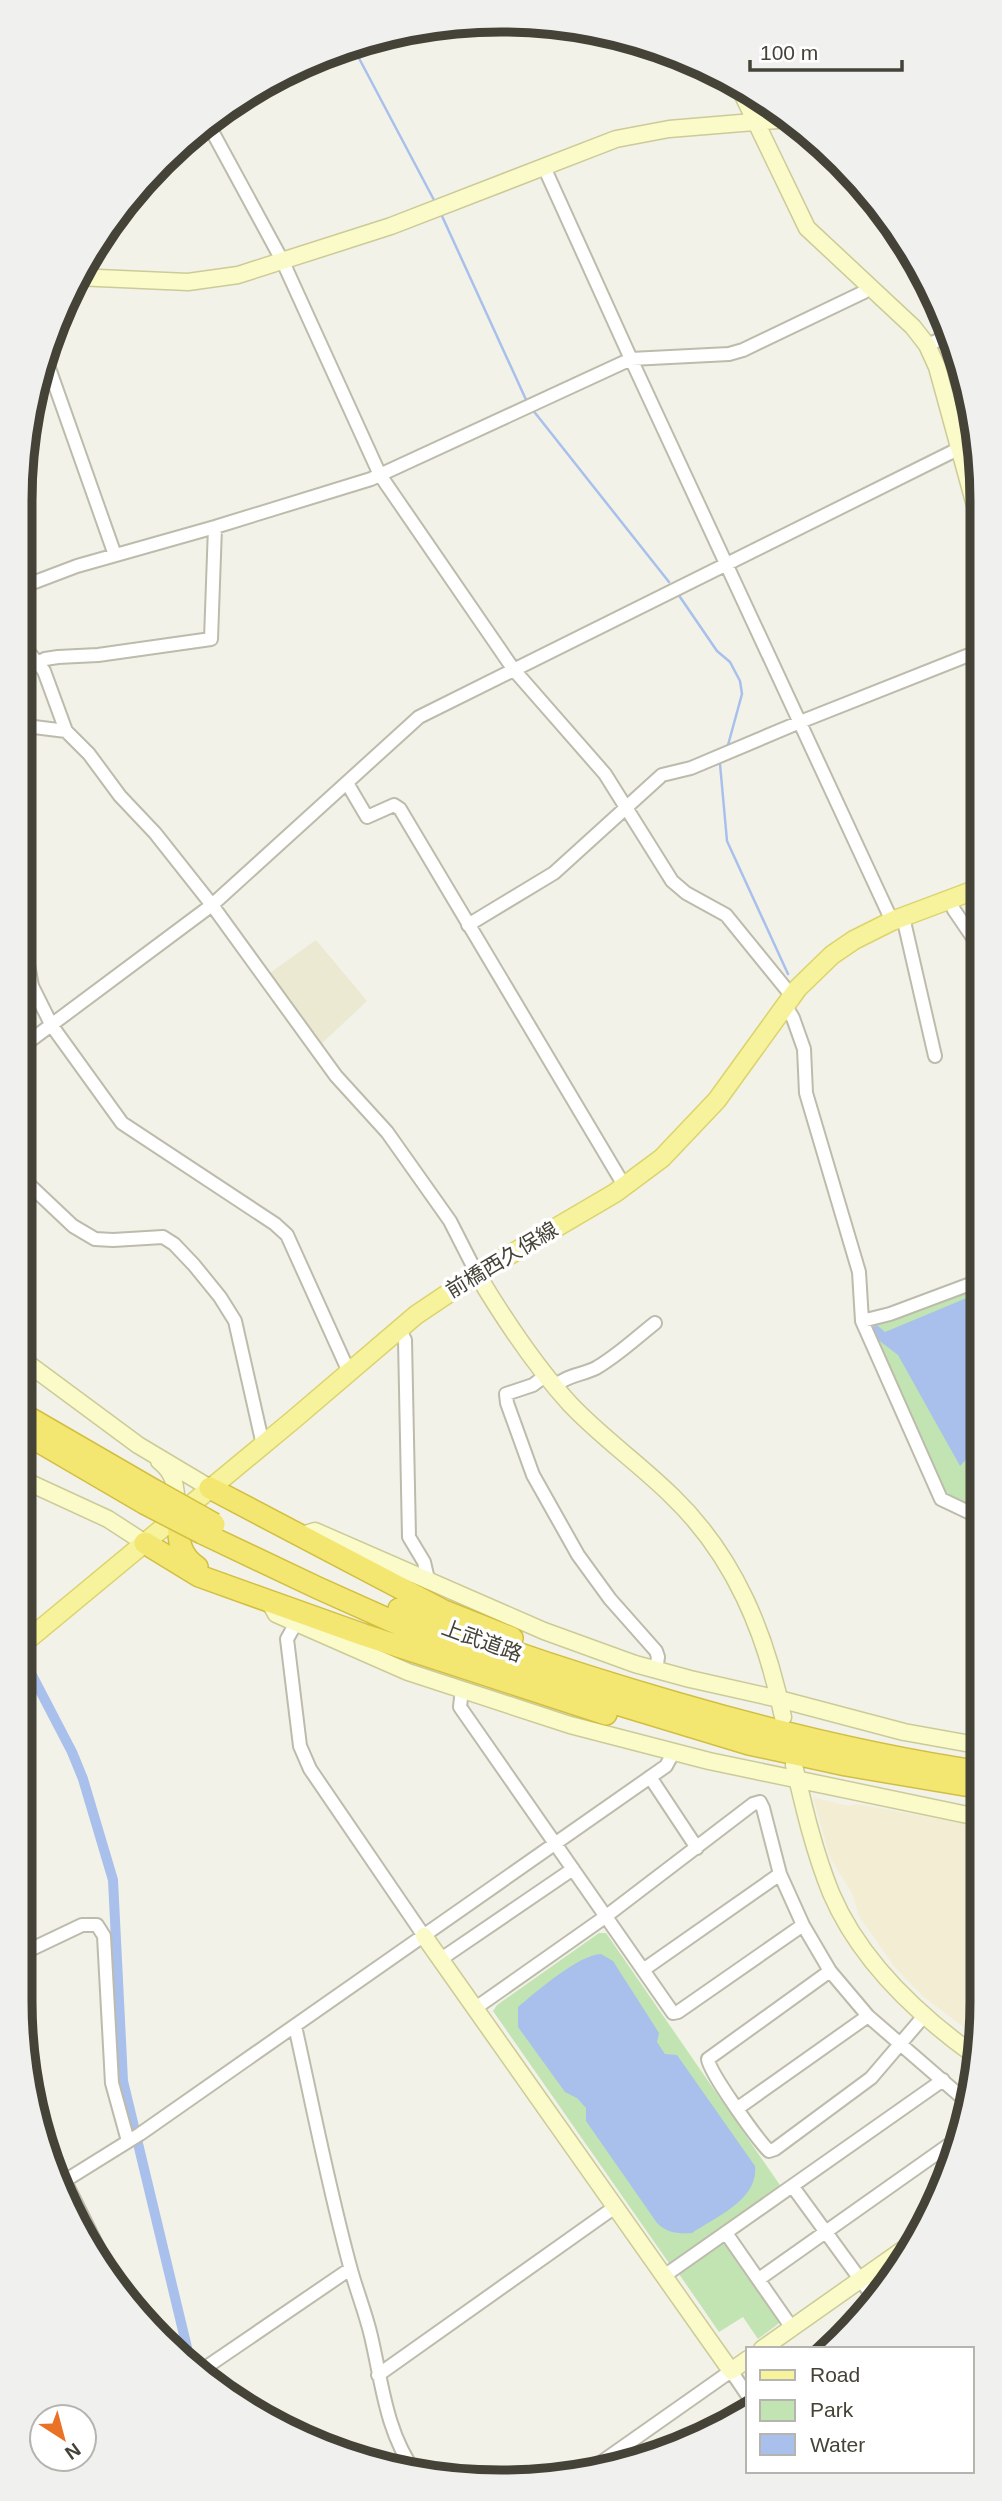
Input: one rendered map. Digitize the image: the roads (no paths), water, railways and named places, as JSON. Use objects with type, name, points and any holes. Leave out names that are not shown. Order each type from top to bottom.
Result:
[{"type":"highway","name":"上武道路","points":[[32,1420],[151,1498]]},
{"type":"highway","name":"上武道路","points":[[32,1437],[318,1588],[445,1645],[617,1704],[749,1744],[846,1765],[970,1785]]},
{"type":"highway","points":[[210,1488],[444,1611],[734,1720]]},
{"type":"highway","points":[[178,1515],[178,1543],[184,1556],[222,1584]]},
{"type":"highway","name":"上武道路","points":[[208,1529],[458,1633],[585,1677],[734,1720],[850,1748],[970,1770]]},
{"type":"highway","points":[[145,1543],[199,1576],[364,1635],[577,1706],[678,1732],[749,1744]]},
{"type":"main road","name":"前橋西久保線","points":[[32,1636],[429,1305],[477,1273],[625,1187],[662,1158],[703,1117],[788,1000],[815,969],[832,955],[897,919],[970,892]]},
{"type":"street","points":[[746,100],[807,228],[913,327],[928,345],[937,367],[970,488]]},
{"type":"street","points":[[88,278],[202,281],[238,275],[429,212],[616,139],[649,132],[776,121]]},
{"type":"street","points":[[212,131],[283,262],[380,475],[514,670],[605,774],[671,881],[686,893],[726,915],[788,1000],[804,1049],[806,1093],[859,1272],[862,1321],[941,1499],[970,1513]]},
{"type":"street","points":[[544,167],[800,722],[897,919],[935,1056]]},
{"type":"street","points":[[32,583],[77,566],[215,527],[380,475],[631,359],[737,353],[864,292],[869,286]]},
{"type":"street","points":[[928,345],[942,339]]},
{"type":"street","points":[[50,370],[115,555]]},
{"type":"street","points":[[32,1040],[212,905],[419,716],[967,446]]},
{"type":"street","points":[[39,662],[58,657],[97,655],[211,639],[215,527]]},
{"type":"street","points":[[32,654],[39,662],[52,689],[66,730],[89,754],[120,796],[155,833],[212,905],[336,1076],[387,1132],[419,1175],[457,1232],[477,1273],[550,1381],[599,1434],[672,1496],[713,1543],[742,1591],[755,1619],[783,1717]]},
{"type":"street","points":[[468,925],[546,879],[664,774],[691,768],[970,655]]},
{"type":"street","points":[[32,726],[66,730]]},
{"type":"street","points":[[347,783],[367,817],[394,805],[400,809],[625,1187]]},
{"type":"street","points":[[950,900],[970,933]]},
{"type":"street","points":[[32,986],[52,1026],[122,1123],[275,1224],[287,1235],[349,1372]]},
{"type":"street","points":[[32,1187],[74,1226],[95,1239],[163,1237],[194,1265],[235,1321],[262,1445]]},
{"type":"street","points":[[862,1321],[890,1314],[970,1284]]},
{"type":"street","points":[[655,1323],[591,1370],[506,1394],[507,1404],[533,1475],[578,1555],[610,1599],[656,1651],[656,1671]]},
{"type":"street","points":[[399,1328],[405,1340],[409,1536],[424,1562],[428,1579]]},
{"type":"street","points":[[32,1367],[171,1471],[178,1515]]},
{"type":"street","points":[[138,1444],[210,1488]]},
{"type":"street","points":[[32,1484],[108,1519],[145,1543]]},
{"type":"street","points":[[302,1535],[315,1531],[544,1631],[656,1671],[905,1732],[970,1744]]},
{"type":"street","points":[[269,1600],[276,1614],[408,1672],[570,1725],[673,1753],[795,1772],[970,1815]]},
{"type":"street","points":[[296,1623],[287,1639],[300,1746],[310,1769],[424,1936],[477,2007],[746,2393]]},
{"type":"street","points":[[462,1689],[460,1707],[673,2013],[803,1925]]},
{"type":"street","points":[[67,2180],[128,2141],[556,1844],[666,1766],[673,1753]]},
{"type":"street","points":[[795,1772],[810,1832],[832,1894],[846,1921],[875,1964],[924,2016],[967,2050]]},
{"type":"street","points":[[650,1777],[697,1848]]},
{"type":"street","points":[[477,2007],[605,1917],[753,1804],[760,1802],[780,1874],[803,1925],[830,1971],[867,2016],[960,2096]]},
{"type":"street","points":[[441,1959],[573,1869]]},
{"type":"street","points":[[643,1970],[780,1874]]},
{"type":"street","points":[[32,1949],[82,1925],[97,1925],[104,1936],[112,2083],[128,2141]]},
{"type":"street","points":[[830,1971],[708,2059],[708,2065],[769,2151],[872,2078],[924,2016]]},
{"type":"street","points":[[738,2108],[867,2016]]},
{"type":"street","points":[[295,2026],[350,2269],[371,2336],[390,2419],[405,2459]]},
{"type":"street","points":[[664,2276],[943,2080]]},
{"type":"street","points":[[759,2279],[948,2146]]},
{"type":"street","points":[[793,2187],[869,2291]]},
{"type":"street","points":[[378,2375],[615,2207]]},
{"type":"street","points":[[726,2233],[792,2328]]},
{"type":"street","points":[[765,2347],[895,2255]]},
{"type":"street","points":[[208,2366],[350,2269]]},
{"type":"street","points":[[609,2457],[746,2360]]},
{"type":"water","points":[[970,1297],[970,1456],[960,1466],[898,1355],[873,1336],[869,1329],[877,1325],[885,1332]]},
{"type":"water","points":[[601,1954],[613,1961],[659,2033],[657,2042],[665,2054],[677,2055],[755,2166],[754,2178],[743,2197],[734,2206],[692,2233],[673,2232],[657,2223],[586,2121],[586,2108],[577,2098],[565,2092],[518,2027],[518,2007],[569,1967]]},
{"type":"waterway","points":[[357,54],[434,200]]},
{"type":"waterway","points":[[442,216],[528,404]]},
{"type":"waterway","points":[[532,409],[669,582]]},
{"type":"waterway","points":[[678,594],[717,651],[730,662],[740,681],[742,694],[728,745]]},
{"type":"waterway","points":[[720,764],[727,841],[788,974]]},
{"type":"waterway","points":[[32,1675],[83,1779],[113,1880],[123,2081],[188,2350]]}]
